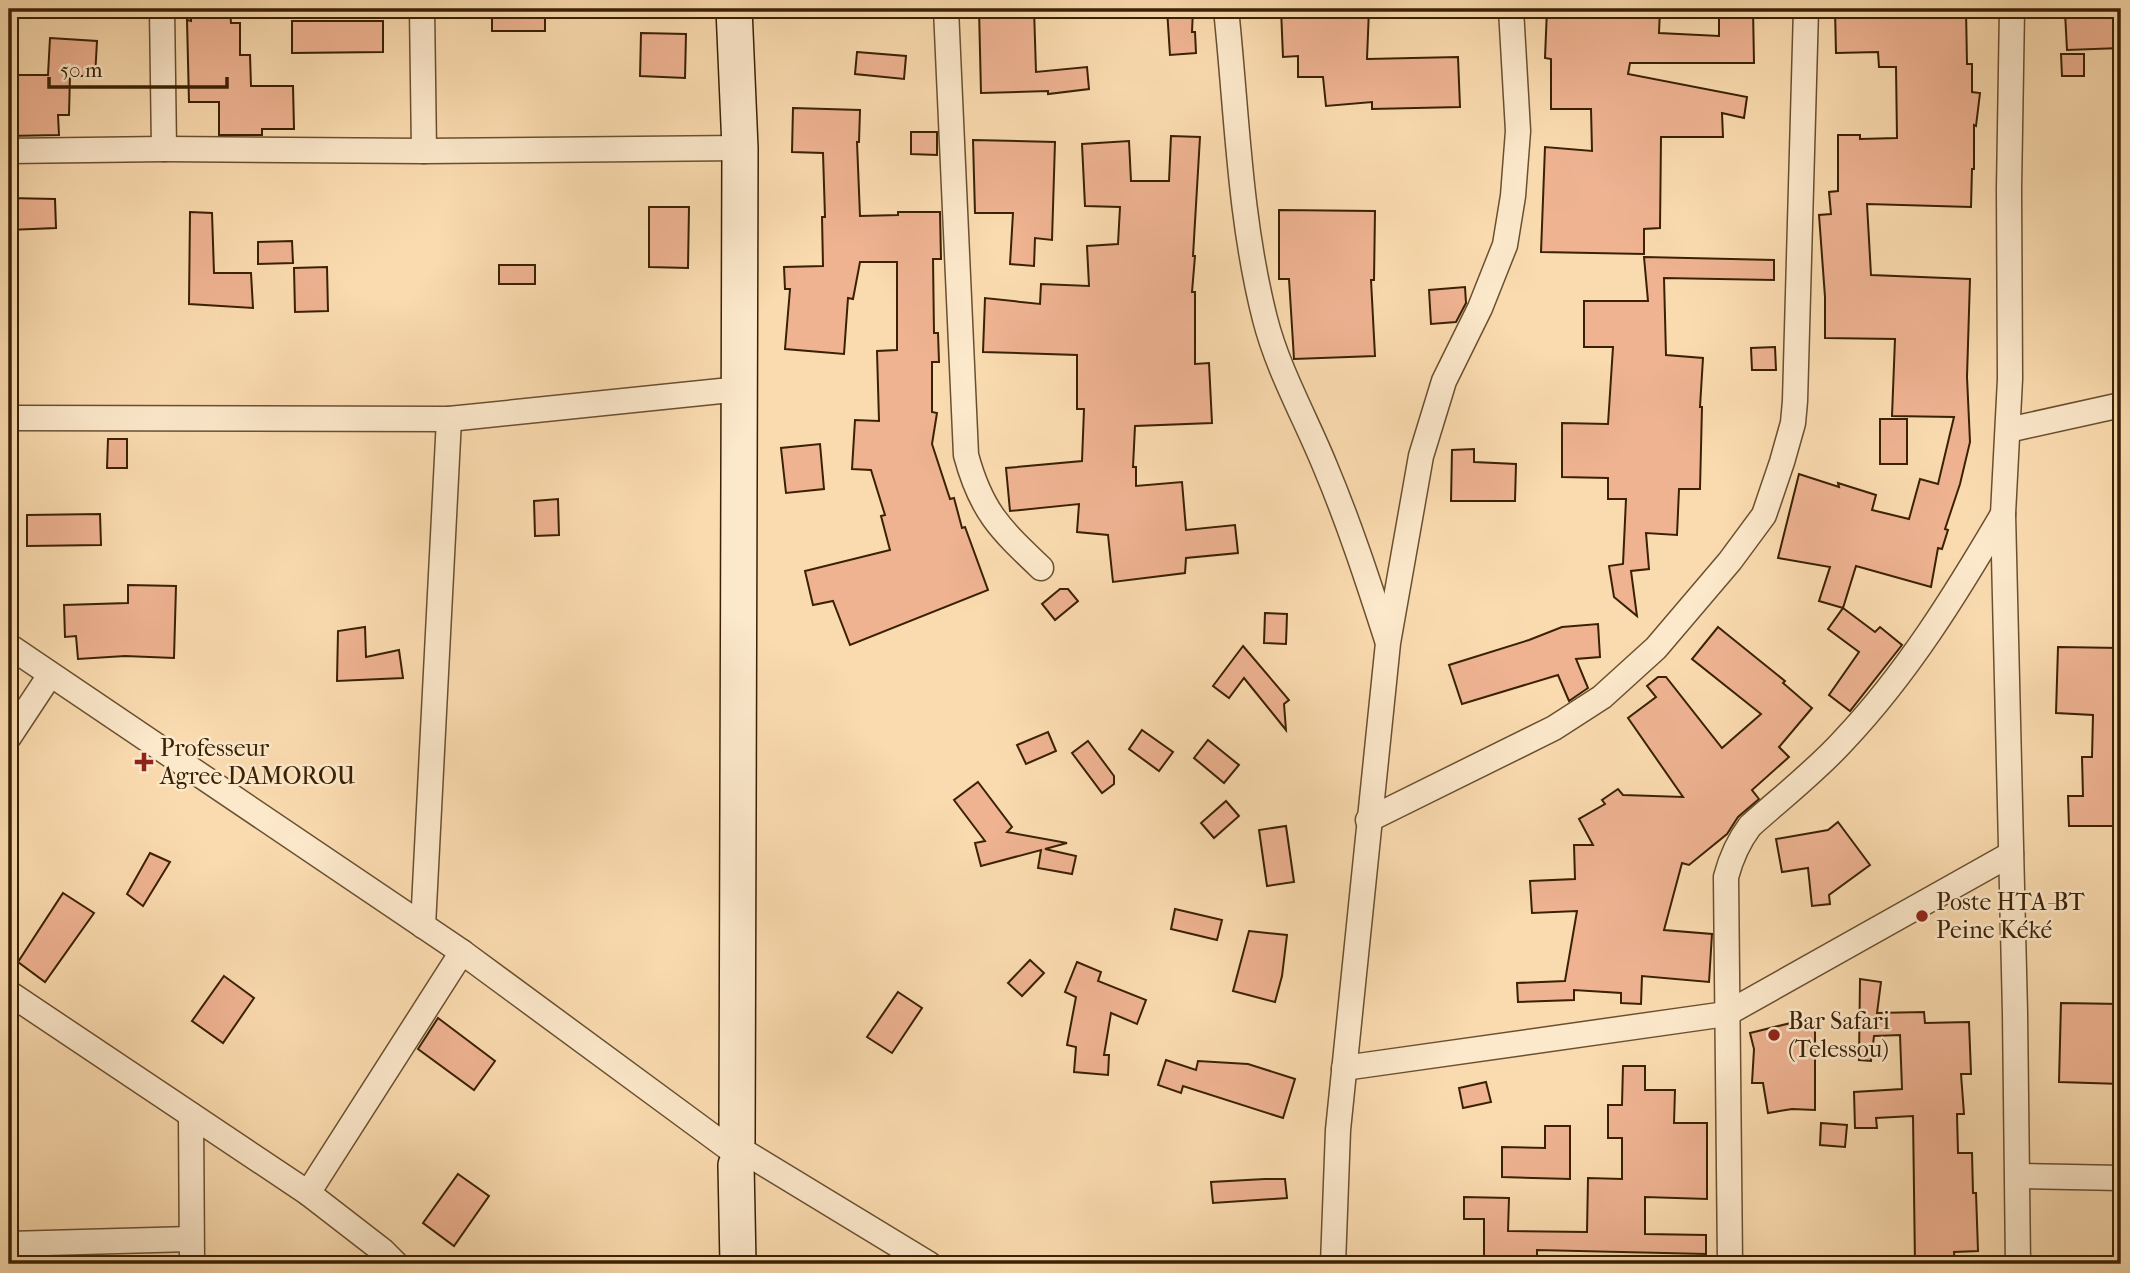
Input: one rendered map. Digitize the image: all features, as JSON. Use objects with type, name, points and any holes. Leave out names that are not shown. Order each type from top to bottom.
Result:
[{"type":"street","points":[[162,9],[164,149]]},
{"type":"street","points":[[422,9],[424,152]]},
{"type":"street","points":[[734,9],[740,148],[738,1264]]},
{"type":"street","points":[[946,9],[966,455],[974,485],[986,510],[1002,531],[1041,568]]},
{"type":"street","points":[[1226,9],[1233,73],[1237,160],[1265,319],[1296,401],[1350,524],[1388,643]]},
{"type":"street","points":[[1334,1264],[1338,1130],[1388,643],[1421,456],[1444,381],[1480,308],[1504,245],[1513,196],[1518,131],[1511,9]]},
{"type":"street","points":[[1368,820],[1554,728],[1602,697],[1656,648],[1730,561],[1764,515],[1793,423],[1795,401],[1806,9]]},
{"type":"street","points":[[2012,9],[2010,379],[2003,514],[2018,1264]]},
{"type":"street","points":[[9,151],[164,149],[424,152],[740,148]]},
{"type":"street","points":[[9,418],[449,419],[740,389]]},
{"type":"street","points":[[2008,430],[2121,405]]},
{"type":"street","points":[[423,926],[449,419]]},
{"type":"street","points":[[1730,1264],[1726,877],[1739,841],[1750,826],[1844,741],[1910,662],[1951,601],[2003,514]]},
{"type":"street","points":[[9,646],[463,952],[737,1152],[929,1264]]},
{"type":"street","points":[[9,737],[50,675]]},
{"type":"street","points":[[1344,1068],[1726,1014],[2011,854]]},
{"type":"street","points":[[307,1193],[463,952]]},
{"type":"street","points":[[9,993],[307,1193],[397,1264]]},
{"type":"street","points":[[191,1115],[192,1264]]},
{"type":"street","points":[[2018,1176],[2121,1178]]},
{"type":"street","points":[[9,1244],[191,1239]]},
{"type":"building","points":[[191,9],[230,9],[231,23],[240,23],[240,55],[250,55],[251,86],[293,86],[294,129],[262,129],[262,135],[219,135],[219,102],[189,102],[187,20],[191,21]]},
{"type":"building","points":[[492,9],[545,9],[545,31],[492,31]]},
{"type":"building","points":[[979,9],[1034,9],[1036,72],[1087,67],[1089,89],[1048,94],[1048,91],[981,93]]},
{"type":"building","points":[[1167,9],[1193,9],[1192,32],[1195,32],[1196,53],[1170,55]]},
{"type":"building","points":[[1281,9],[1369,9],[1367,59],[1458,57],[1460,107],[1372,109],[1372,102],[1326,106],[1323,77],[1298,77],[1298,56],[1283,57]]},
{"type":"building","points":[[1547,9],[1660,9],[1659,33],[1719,36],[1719,9],[1753,9],[1754,63],[1630,63],[1628,74],[1747,97],[1744,118],[1722,113],[1723,137],[1661,137],[1660,228],[1644,229],[1644,254],[1541,252],[1545,147],[1592,151],[1591,109],[1551,109],[1551,59],[1545,58]]},
{"type":"building","points":[[1835,9],[1966,9],[1967,64],[1972,64],[1972,92],[1980,93],[1976,126],[1974,125],[1971,207],[1867,204],[1871,275],[1970,279],[1967,377],[1970,442],[1945,529],[1948,530],[1942,549],[1938,548],[1931,587],[1856,566],[1843,608],[1819,601],[1830,567],[1778,558],[1799,474],[1876,495],[1872,510],[1909,519],[1920,479],[1938,484],[1954,417],[1892,416],[1895,339],[1825,338],[1819,215],[1831,214],[1829,192],[1838,191],[1838,135],[1860,135],[1860,139],[1897,138],[1896,67],[1879,67],[1878,52],[1836,53]]},
{"type":"building","points":[[2121,10],[2121,48],[2067,50],[2065,12]]},
{"type":"building","points":[[292,21],[383,21],[383,52],[292,53]]},
{"type":"building","points":[[641,33],[686,34],[685,78],[640,76]]},
{"type":"building","points":[[50,38],[97,41],[95,77],[70,75],[69,115],[58,115],[59,135],[9,136],[9,75],[48,75]]},
{"type":"building","points":[[857,52],[906,56],[904,79],[855,74]]},
{"type":"building","points":[[2061,54],[2084,54],[2084,76],[2062,76]]},
{"type":"building","points":[[793,108],[860,110],[857,142],[860,216],[940,212],[941,259],[933,259],[934,333],[938,333],[939,362],[932,362],[932,412],[937,413],[932,444],[950,499],[954,498],[962,528],[965,527],[988,590],[850,645],[833,601],[813,605],[805,571],[890,550],[881,516],[885,515],[871,470],[852,469],[855,420],[879,421],[877,351],[897,350],[897,262],[860,262],[853,299],[848,298],[844,354],[785,349],[790,289],[785,289],[784,267],[823,266],[822,217],[825,217],[823,153],[792,152]]},
{"type":"building","points":[[911,132],[937,132],[937,155],[911,154]]},
{"type":"building","points":[[1171,136],[1200,137],[1192,292],[1195,292],[1195,364],[1209,363],[1212,423],[1135,426],[1133,467],[1136,467],[1136,486],[1182,482],[1186,530],[1235,525],[1238,553],[1186,558],[1185,573],[1113,582],[1108,535],[1077,532],[1079,504],[1010,511],[1006,468],[1082,461],[1084,409],[1077,409],[1077,355],[983,352],[985,298],[1040,304],[1041,284],[1089,286],[1087,246],[1118,244],[1120,207],[1085,206],[1082,144],[1129,141],[1131,181],[1169,181]]},
{"type":"building","points":[[973,140],[1055,142],[1052,240],[1035,238],[1034,266],[1010,264],[1013,213],[975,213]]},
{"type":"building","points":[[9,198],[55,199],[56,228],[9,230]]},
{"type":"building","points":[[649,207],[689,207],[688,268],[649,267]]},
{"type":"building","points":[[1279,210],[1375,211],[1374,280],[1371,280],[1375,356],[1294,359],[1289,279],[1279,279]]},
{"type":"building","points":[[190,212],[212,213],[214,273],[251,273],[253,308],[189,304]]},
{"type":"building","points":[[292,241],[293,263],[258,264],[258,242]]},
{"type":"building","points":[[1644,257],[1774,260],[1774,280],[1664,278],[1666,355],[1703,358],[1700,489],[1679,489],[1677,535],[1646,533],[1649,569],[1631,571],[1637,616],[1614,597],[1609,566],[1623,564],[1626,499],[1608,499],[1608,478],[1562,477],[1562,423],[1608,424],[1613,347],[1584,347],[1584,301],[1648,301]]},
{"type":"building","points":[[499,265],[535,265],[535,284],[499,284]]},
{"type":"building","points":[[327,267],[328,311],[295,312],[294,268]]},
{"type":"building","points":[[1465,287],[1466,303],[1456,322],[1431,324],[1429,290]]},
{"type":"building","points":[[1775,347],[1776,370],[1752,370],[1751,348]]},
{"type":"building","points":[[1880,419],[1907,419],[1907,464],[1880,464]]},
{"type":"building","points":[[108,439],[127,439],[127,468],[107,468]]},
{"type":"building","points":[[820,444],[824,489],[786,493],[781,448]]},
{"type":"building","points":[[1474,449],[1474,462],[1516,464],[1515,501],[1451,501],[1452,450]]},
{"type":"building","points":[[558,499],[559,535],[535,536],[534,501]]},
{"type":"building","points":[[100,514],[101,545],[27,546],[27,515]]},
{"type":"building","points":[[128,585],[176,586],[174,658],[125,656],[78,659],[76,636],[65,637],[64,605],[128,603]]},
{"type":"building","points":[[1060,589],[1068,589],[1078,601],[1055,620],[1042,604]]},
{"type":"building","points":[[1843,608],[1875,632],[1880,627],[1902,645],[1850,711],[1829,695],[1859,652],[1828,629]]},
{"type":"building","points":[[1265,613],[1287,614],[1286,644],[1264,643]]},
{"type":"building","points":[[1598,624],[1600,657],[1576,659],[1588,688],[1569,701],[1558,675],[1462,704],[1449,665],[1562,627]]},
{"type":"building","points":[[365,627],[366,657],[399,650],[403,678],[337,681],[338,631]]},
{"type":"building","points":[[1718,627],[1785,681],[1783,683],[1812,708],[1779,747],[1789,757],[1752,790],[1759,799],[1738,817],[1727,834],[1689,865],[1682,863],[1664,930],[1712,934],[1709,982],[1642,976],[1641,1004],[1621,1003],[1621,993],[1574,990],[1574,1000],[1518,1002],[1517,983],[1565,981],[1577,911],[1532,913],[1530,881],[1575,879],[1574,845],[1593,845],[1579,819],[1605,804],[1602,800],[1618,789],[1623,795],[1683,797],[1628,718],[1656,697],[1647,686],[1658,677],[1666,677],[1722,748],[1761,714],[1692,659]]},
{"type":"building","points":[[1243,646],[1289,700],[1284,704],[1286,730],[1244,678],[1229,698],[1213,686]]},
{"type":"building","points":[[2058,647],[2121,648],[2121,826],[2069,826],[2068,796],[2083,796],[2082,757],[2092,757],[2093,715],[2056,713]]},
{"type":"building","points":[[1142,730],[1173,752],[1159,771],[1129,749]]},
{"type":"building","points":[[1048,732],[1056,751],[1026,764],[1017,745]]},
{"type":"building","points":[[1208,740],[1239,765],[1224,783],[1194,758]]},
{"type":"building","points":[[1088,741],[1114,776],[1114,784],[1102,793],[1072,753]]},
{"type":"building","points":[[978,782],[1012,827],[1007,832],[1067,843],[1045,849],[1076,856],[1072,874],[1038,868],[1041,850],[981,866],[975,843],[985,841],[954,800]]},
{"type":"building","points":[[1226,801],[1239,816],[1214,838],[1201,823]]},
{"type":"building","points":[[1838,822],[1870,865],[1829,895],[1830,904],[1812,906],[1808,868],[1782,872],[1776,839],[1828,830]]},
{"type":"building","points":[[1286,826],[1294,882],[1267,886],[1259,830]]},
{"type":"building","points":[[150,853],[170,862],[143,906],[127,894]]},
{"type":"building","points":[[63,893],[94,913],[45,982],[18,962]]},
{"type":"building","points":[[1175,909],[1222,920],[1217,940],[1171,929]]},
{"type":"building","points":[[1249,931],[1287,935],[1282,976],[1275,1002],[1233,991]]},
{"type":"building","points":[[1030,960],[1044,973],[1022,996],[1008,983]]},
{"type":"building","points":[[1077,962],[1101,972],[1098,981],[1146,1000],[1137,1024],[1111,1013],[1104,1055],[1109,1055],[1108,1075],[1074,1072],[1076,1047],[1067,1045],[1076,997],[1065,992]]},
{"type":"building","points":[[224,976],[254,998],[223,1043],[192,1021]]},
{"type":"building","points":[[1860,979],[1881,982],[1877,1013],[1924,1012],[1925,1023],[1969,1022],[1971,1074],[1961,1074],[1964,1114],[1957,1114],[1958,1153],[1972,1153],[1978,1251],[1954,1252],[1955,1264],[1915,1264],[1913,1116],[1876,1118],[1877,1128],[1855,1128],[1854,1092],[1902,1089],[1900,1035],[1874,1036],[1871,1061],[1859,1060]]},
{"type":"building","points":[[898,992],[922,1008],[892,1053],[867,1037]]},
{"type":"building","points":[[2061,1003],[2121,1004],[2121,1084],[2059,1082]]},
{"type":"building","points":[[1815,1017],[1815,1110],[1792,1109],[1768,1113],[1763,1083],[1752,1083],[1754,1049],[1750,1033]]},
{"type":"building","points":[[438,1018],[495,1061],[474,1090],[418,1049]]},
{"type":"building","points":[[1166,1060],[1196,1070],[1198,1061],[1248,1064],[1295,1079],[1283,1118],[1183,1086],[1181,1093],[1158,1085]]},
{"type":"building","points":[[1623,1066],[1645,1066],[1645,1090],[1675,1090],[1674,1123],[1707,1123],[1707,1199],[1645,1197],[1645,1234],[1706,1235],[1706,1254],[1537,1250],[1537,1264],[1484,1264],[1484,1219],[1464,1219],[1464,1197],[1509,1198],[1508,1231],[1587,1232],[1588,1178],[1622,1179],[1622,1138],[1608,1138],[1608,1105],[1622,1105]]},
{"type":"building","points":[[1486,1082],[1491,1102],[1463,1108],[1459,1088]]},
{"type":"building","points":[[1821,1123],[1847,1125],[1845,1147],[1820,1145]]},
{"type":"building","points":[[1545,1126],[1570,1126],[1570,1179],[1502,1177],[1502,1147],[1545,1148]]},
{"type":"building","points":[[458,1174],[489,1196],[454,1246],[423,1223]]},
{"type":"building","points":[[1285,1179],[1287,1198],[1213,1203],[1211,1182]]},
{"type":"place","name":"Professeur Agree DAMOROU","points":[[144,762]]},
{"type":"place","name":"Poste HTA-BT Peine Kéké","points":[[1922,916]]},
{"type":"place","name":"Bar Safari (Telessou)","points":[[1774,1035]]}]
